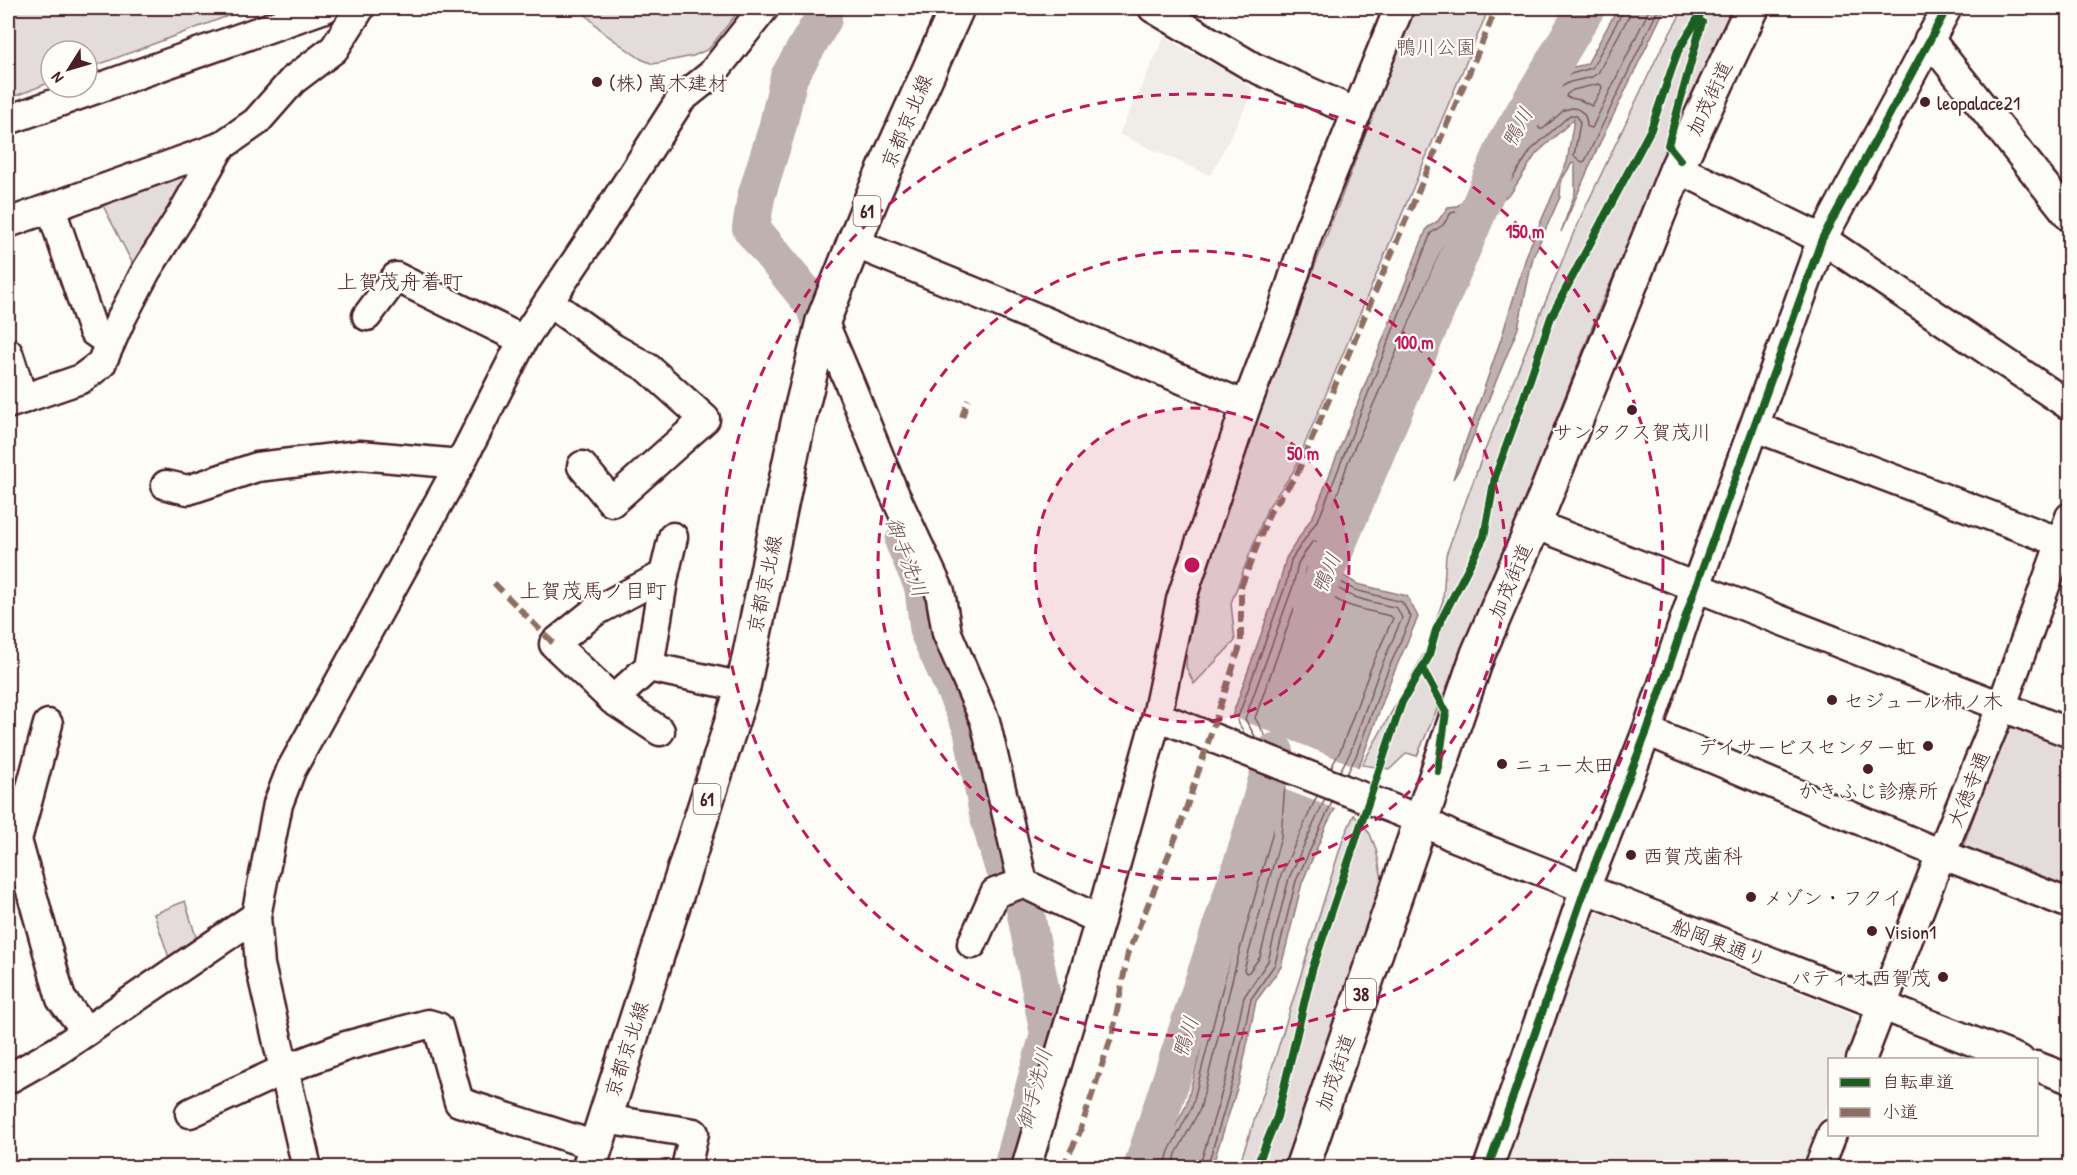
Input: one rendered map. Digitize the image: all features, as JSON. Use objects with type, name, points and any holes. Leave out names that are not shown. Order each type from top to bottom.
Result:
[{"type":"main road","name":"京都京北線","points":[[596,1144],[743,687],[798,423],[823,321],[934,56],[957,8]]},
{"type":"main road","name":"加茂街道","points":[[1302,1167],[1478,654],[1677,168],[1752,8]]},
{"type":"street","points":[[8,120],[325,8]]},
{"type":"street","points":[[8,223],[220,147],[256,122],[292,80],[334,49],[360,8]]},
{"type":"street","points":[[307,1167],[260,965],[256,916],[278,804],[291,771],[460,464],[523,340],[681,99],[711,75],[764,8]]},
{"type":"street","points":[[1153,8],[1253,67],[1357,113]]},
{"type":"street","points":[[1026,1167],[1100,920],[1157,716],[1181,600],[1246,406],[1283,309],[1309,230],[1399,8]]},
{"type":"street","points":[[1488,1167],[1585,889],[1647,731],[1695,589],[1822,239],[1947,8]]},
{"type":"street","points":[[1929,39],[2070,217]]},
{"type":"street","points":[[8,353],[15,401],[81,379],[101,364],[146,270],[182,214],[220,147]]},
{"type":"street","points":[[1677,168],[1822,239],[2070,406]]},
{"type":"street","points":[[51,208],[93,331],[110,343]]},
{"type":"street","points":[[854,243],[1006,304],[1246,406]]},
{"type":"street","points":[[367,316],[396,277],[523,340]]},
{"type":"street","points":[[549,302],[613,348],[648,368],[705,419],[612,502],[582,466]]},
{"type":"street","points":[[823,321],[893,491],[940,592],[947,633],[985,721],[1023,883]]},
{"type":"street","points":[[1755,427],[2065,530]]},
{"type":"street","points":[[166,485],[188,490],[256,467],[360,455],[460,464]]},
{"type":"street","points":[[1533,524],[1695,589],[2070,733]]},
{"type":"street","name":"大徳寺通","points":[[1861,1058],[2001,708],[2065,530]]},
{"type":"street","points":[[613,700],[648,667],[673,537]]},
{"type":"street","points":[[660,731],[613,700],[554,644],[594,612],[664,575]]},
{"type":"street","points":[[648,667],[743,687]]},
{"type":"street","name":"船岡東通り","points":[[1157,716],[1421,820],[1452,836],[1585,889],[2017,1058]]},
{"type":"street","points":[[48,724],[18,840],[61,999],[87,1031]]},
{"type":"street","points":[[1647,731],[1941,854],[2070,904]]},
{"type":"street","points":[[972,945],[995,893],[1023,883],[1100,920]]},
{"type":"street","points":[[8,1079],[56,1052],[256,916]]},
{"type":"street","points":[[190,1113],[284,1070],[346,1046],[428,1024],[438,1027],[459,1102],[596,1144],[694,1133],[686,1167]]},
{"type":"street","points":[[2038,1066],[2070,1079]]},
{"type":"street","points":[[1820,1167],[1831,1136]]},
{"type":"shaded area","points":[[1165,36],[1186,50],[1235,74],[1239,80],[1251,87],[1253,92],[1209,175],[1119,134]]},
{"type":"shaded area","points":[[1599,913],[1854,1014],[1858,1026],[1845,1058],[1828,1058],[1828,1104],[1804,1167],[1496,1168],[1587,917]]},
{"type":"green space","points":[[8,8],[249,8],[99,64],[99,39],[39,39],[39,87],[8,99]]},
{"type":"green space","points":[[579,8],[741,8],[709,49],[693,56],[653,64],[641,59],[604,33]]},
{"type":"green space","name":"鴨川公園","points":[[1414,8],[1489,8],[1293,472],[1267,509],[1231,603],[1235,641],[1194,684],[1186,667],[1187,647],[1209,556],[1246,445]]},
{"type":"green space","points":[[1684,8],[1737,8],[1604,297],[1505,550],[1417,756],[1407,753],[1390,769],[1362,765],[1425,652],[1443,600],[1446,555],[1481,460],[1576,227],[1658,55]]},
{"type":"green space","points":[[209,151],[141,280],[96,192]]},
{"type":"green space","points":[[2019,725],[2069,743],[2069,891],[1962,849],[2005,730]]},
{"type":"green space","points":[[1354,815],[1370,834],[1376,849],[1383,884],[1286,1167],[1238,1168],[1270,1074],[1343,839]]},
{"type":"green space","points":[[185,901],[201,953],[174,972],[154,914]]},
{"type":"water","points":[[1618,8],[1665,8],[1597,149],[1561,232],[1575,193],[1575,164],[1572,163],[1561,181],[1560,197],[1533,257],[1518,328],[1461,466],[1453,479],[1501,339],[1528,251],[1567,162],[1574,119],[1536,154],[1511,193],[1469,223],[1448,250],[1353,464],[1340,507],[1330,553],[1342,575],[1357,584],[1407,596],[1418,617],[1391,679],[1362,759],[1327,824],[1302,883],[1281,967],[1256,1001],[1240,1079],[1212,1167],[1158,1168],[1163,1149],[1186,1106],[1259,832],[1263,775],[1230,722],[1286,558],[1314,514],[1427,228],[1438,221],[1448,207],[1457,206],[1481,189],[1492,163],[1525,122],[1539,83],[1565,69],[1587,64]]},
{"type":"pier","points":[[1229,715],[1360,768],[1338,810],[1260,780],[1260,775],[1227,723]]},
{"type":"waterway","name":"御手洗川","points":[[821,8],[823,19],[789,77],[777,129],[756,197],[751,228],[814,305],[830,352]]},
{"type":"waterway","name":"鴨川","points":[[1312,604],[1507,142],[1586,8]]},
{"type":"waterway","name":"御手洗川","points":[[904,542],[923,586],[929,633],[972,728],[988,814],[1002,863],[1024,904],[1049,1034],[1012,1168]]},
{"type":"waterway","name":"鴨川","points":[[1142,1168],[1249,843],[1275,752]]},
{"type":"marked path","points":[[1062,1168],[1079,1134],[1113,1032],[1128,953],[1180,827],[1241,643],[1241,587],[1270,512],[1297,474],[1496,8]]},
{"type":"marked path","points":[[962,417],[968,399]]},
{"type":"marked path","points":[[494,583],[554,644]]},
{"type":"cycle path","points":[[1256,1168],[1277,1117],[1312,970],[1402,702],[1428,658],[1436,630],[1484,537],[1495,477],[1551,317],[1651,129],[1678,51],[1704,8]]},
{"type":"cycle path","points":[[1488,1168],[1585,889],[1647,731],[1695,589],[1822,239],[1947,8]]},
{"type":"cycle path","points":[[1680,160],[1668,145],[1702,22]]},
{"type":"cycle path","points":[[1422,668],[1446,712],[1438,771]]},
{"type":"place","name":"(株) 萬木建材","points":[[597,82]]},
{"type":"place","name":"leopalace21","points":[[1925,102]]},
{"type":"place","name":"サンタクス賀茂川","points":[[1632,410]]},
{"type":"place","name":"セジュール柿ノ木","points":[[1832,700]]},
{"type":"place","name":"デイサービスセンター虹","points":[[1928,746]]},
{"type":"place","name":"ニュー太田","points":[[1502,764]]},
{"type":"place","name":"かきふじ診療所","points":[[1868,769]]},
{"type":"place","name":"西賀茂歯科","points":[[1631,855]]},
{"type":"place","name":"メゾン・フクイ","points":[[1751,897]]},
{"type":"place","name":"Vision1","points":[[1872,931]]},
{"type":"place","name":"パティオ西賀茂","points":[[1943,977]]},
{"type":"district","name":"上賀茂舟着町","points":[[400,281]]},
{"type":"district","name":"上賀茂馬ノ目町","points":[[593,590]]}]
